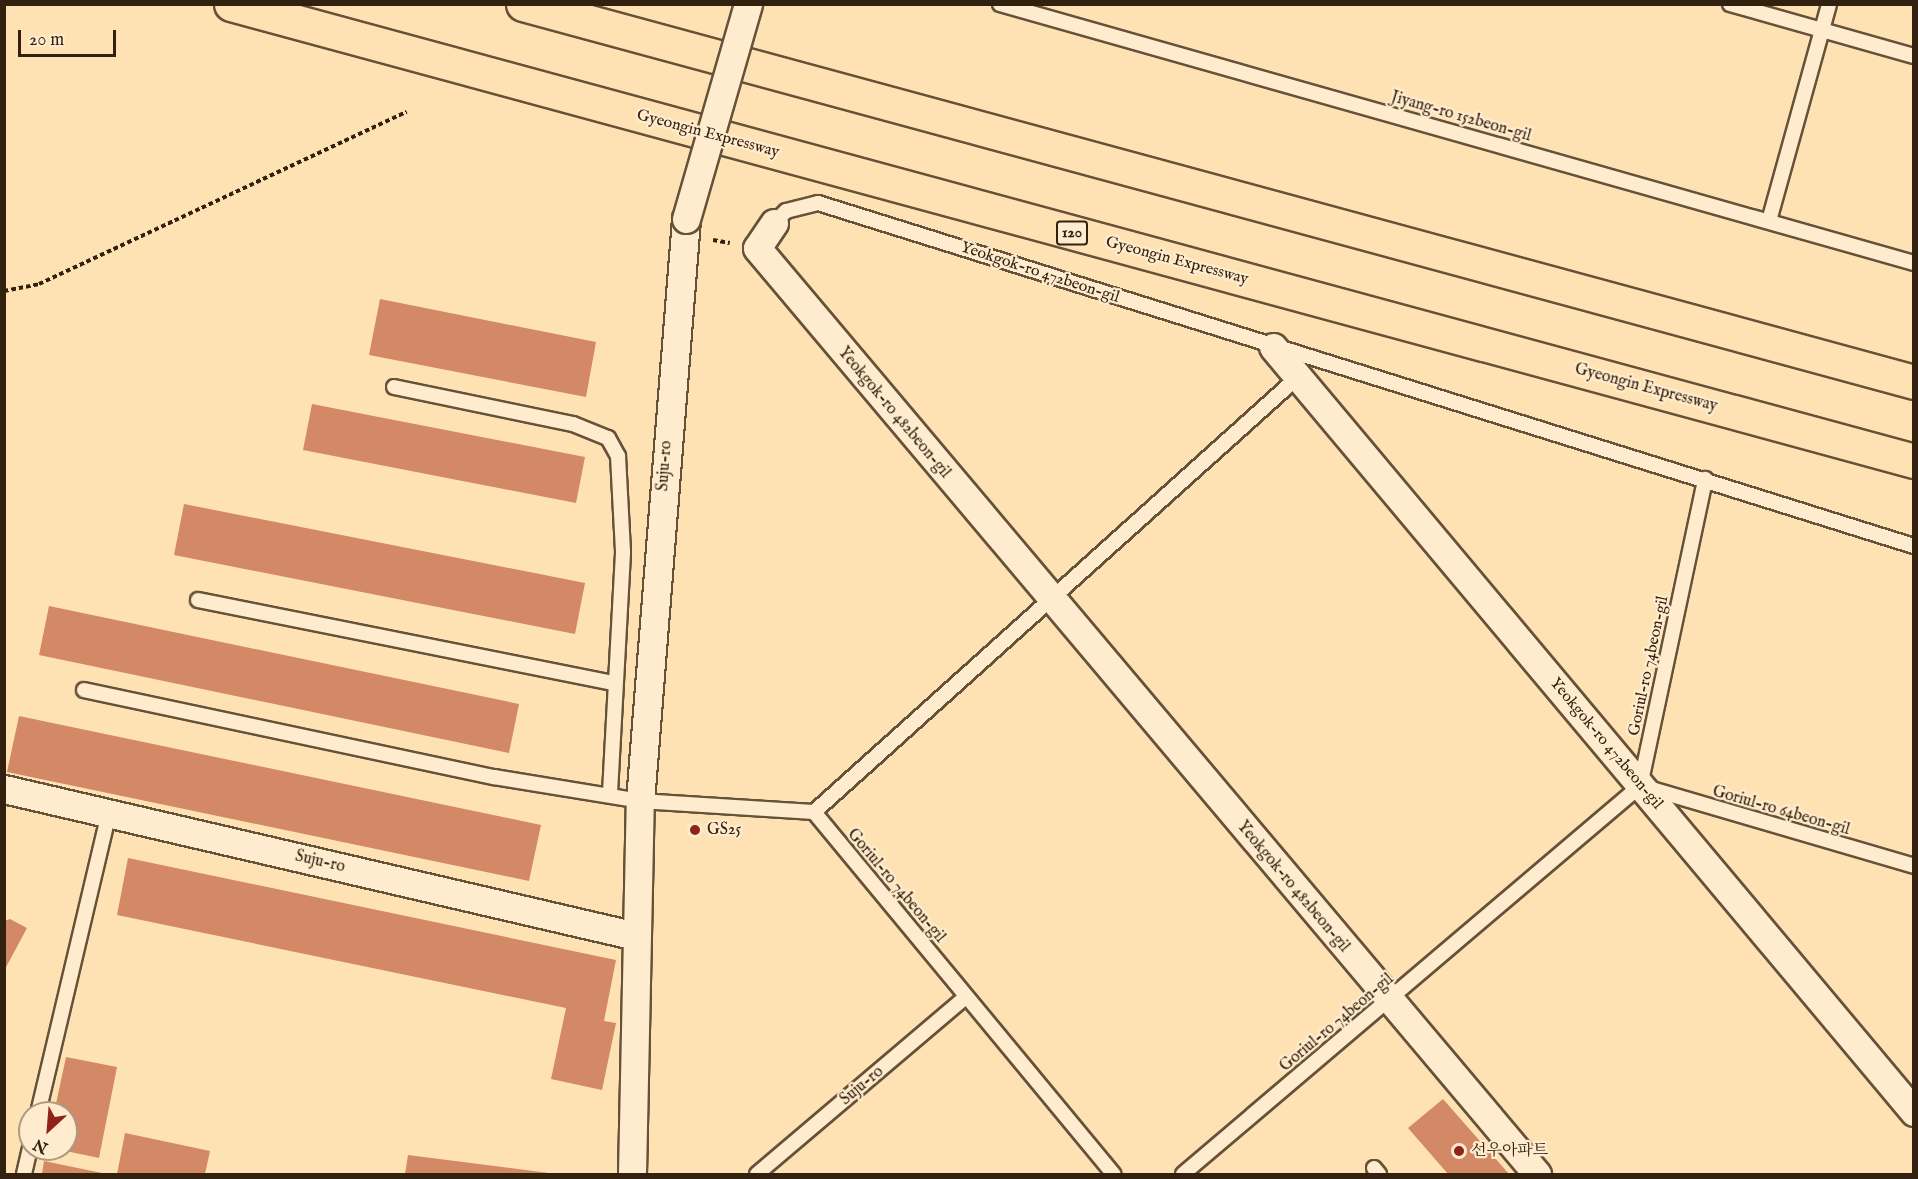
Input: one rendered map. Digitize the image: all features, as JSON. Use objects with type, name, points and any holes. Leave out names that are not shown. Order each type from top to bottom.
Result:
[{"type":"highway","name":"Gyeongin Expressway","points":[[231,4],[1914,460]]},
{"type":"highway","points":[[523,4],[1914,382]]},
{"type":"street","name":"Suju-ro","points":[[632,1174],[640,801],[684,227],[748,4]]},
{"type":"street","points":[[757,248],[774,223]]},
{"type":"street","name":"Yeokgok-ro 482beon-gil","points":[[757,248],[1049,600],[1537,1174]]},
{"type":"street","name":"Yeokgok-ro 472beon-gil","points":[[1273,347],[1914,1112]]},
{"type":"street","name":"Suju-ro","points":[[4,789],[636,936]]},
{"type":"lane","name":"Jiyang-ro 152beon-gil","points":[[1000,4],[1914,263]]},
{"type":"lane","points":[[1730,4],[1914,56]]},
{"type":"lane","points":[[1769,221],[1829,4]]},
{"type":"lane","name":"Yeokgok-ro 472beon-gil","points":[[774,223],[786,211],[818,203],[1273,347]]},
{"type":"lane","points":[[1273,347],[1705,478],[1914,546]]},
{"type":"lane","points":[[84,690],[494,777],[610,792],[640,801],[814,813],[1298,377]]},
{"type":"lane","points":[[394,387],[573,424],[608,438],[618,456],[623,554],[612,683],[610,792]]},
{"type":"lane","name":"Goriul-ro 74beon-gil","points":[[1183,1174],[1640,786],[1705,478]]},
{"type":"lane","points":[[198,600],[612,683]]},
{"type":"lane","name":"Goriul-ro 64beon-gil","points":[[1640,786],[1914,866]]},
{"type":"lane","points":[[41,1101],[109,813]]},
{"type":"lane","name":"Goriul-ro 74beon-gil","points":[[814,813],[1114,1174]]},
{"type":"lane","name":"Suju-ro","points":[[757,1174],[966,997]]},
{"type":"path","points":[[4,291],[39,284],[407,112]]},
{"type":"path","points":[[684,227],[757,248]]},
{"type":"building","points":[[380,299],[596,342],[586,397],[369,355]]},
{"type":"building","points":[[312,404],[585,457],[576,503],[303,450]]},
{"type":"building","points":[[184,504],[585,583],[575,634],[174,555]]},
{"type":"building","points":[[49,606],[519,704],[509,753],[39,655]]},
{"type":"building","points":[[19,716],[541,825],[529,881],[7,772]]},
{"type":"building","points":[[128,858],[616,960],[604,1021],[616,1023],[602,1090],[551,1079],[566,1008],[117,915]]},
{"type":"building","points":[[10,919],[27,928],[4,971],[4,921]]},
{"type":"building","points":[[66,1057],[117,1067],[99,1158],[78,1154],[78,1101],[57,1101]]},
{"type":"building","name":"선우아파트","points":[[1443,1099],[1509,1174],[1448,1174],[1408,1128]]},
{"type":"building","points":[[125,1133],[210,1151],[205,1174],[117,1174]]},
{"type":"building","points":[[408,1155],[549,1173],[549,1174],[405,1174]]},
{"type":"building","points":[[44,1161],[102,1173],[102,1174],[42,1174]]},
{"type":"place","name":"GS25","points":[[695,830]]},
{"type":"place","name":"선우아파트","points":[[1459,1151]]}]
